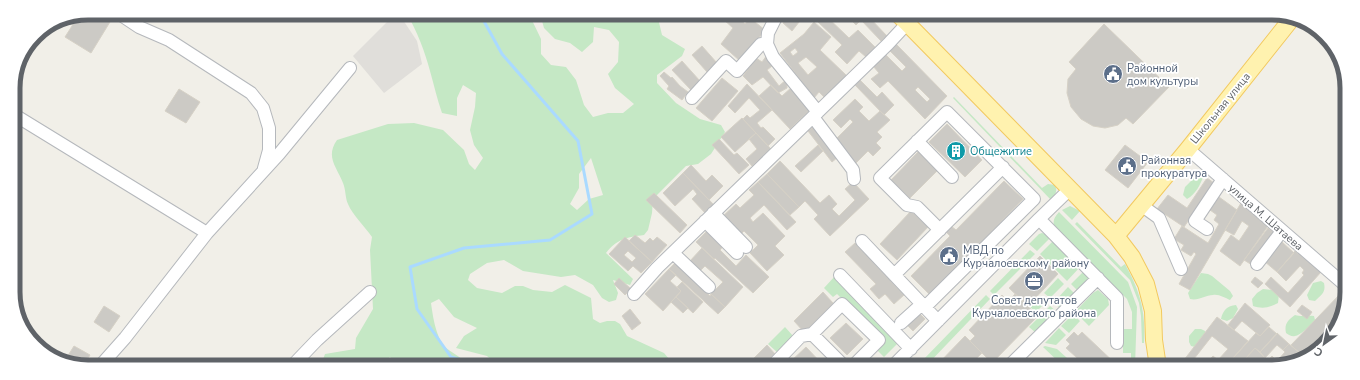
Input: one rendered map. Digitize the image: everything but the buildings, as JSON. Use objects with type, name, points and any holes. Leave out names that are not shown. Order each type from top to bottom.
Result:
[{"type":"main road","points":[[909,20],[1116,236],[1132,257],[1146,284],[1153,311],[1154,340],[1157,360]]},
{"type":"main road","name":"Школьная улица","points":[[1116,236],[1188,149],[1289,22]]},
{"type":"main road","points":[[1149,360],[1154,340]]},
{"type":"street","points":[[128,20],[139,27],[169,40],[251,93],[263,108],[269,128],[269,150],[262,172]]},
{"type":"street","points":[[774,20],[768,33],[767,44],[773,57],[815,114],[853,170],[854,179]]},
{"type":"street","points":[[634,294],[672,253],[815,114],[905,20]]},
{"type":"street","points":[[692,98],[726,61],[737,71],[761,44],[767,44]]},
{"type":"street","points":[[105,360],[125,338],[207,233],[262,172],[350,68]]},
{"type":"street","points":[[901,323],[923,306],[1034,199],[947,112],[880,178],[907,205],[917,207],[940,230]]},
{"type":"street","points":[[20,118],[207,233]]},
{"type":"street","points":[[917,141],[952,177]]},
{"type":"street","name":"улица М. Шатаева","points":[[1188,149],[1340,281]]},
{"type":"street","points":[[894,275],[1003,167]]},
{"type":"street","points":[[1207,229],[1194,221],[1223,179]]},
{"type":"street","points":[[900,360],[1070,189]]},
{"type":"street","points":[[1141,205],[1159,218],[1181,269]]},
{"type":"street","points":[[709,217],[741,250]]},
{"type":"street","points":[[1039,219],[1117,298],[1117,343]]},
{"type":"street","points":[[1258,264],[1282,231]]},
{"type":"street","points":[[862,241],[938,321]]},
{"type":"street","points":[[672,253],[709,287]]},
{"type":"street","points":[[840,275],[911,349]]},
{"type":"street","points":[[1015,360],[1098,278]]},
{"type":"street","points":[[298,360],[370,292]]},
{"type":"street","points":[[778,360],[801,336],[812,334],[842,304],[879,340],[859,360]]},
{"type":"street","points":[[812,334],[838,360]]},
{"type":"shaded area","points":[[389,20],[403,20],[417,41],[422,64],[384,93],[353,56]]},
{"type":"green space","points":[[410,20],[532,20],[541,39],[541,54],[551,65],[566,67],[576,80],[584,105],[593,117],[608,113],[623,113],[634,104],[615,88],[608,74],[618,62],[619,42],[609,30],[594,27],[593,42],[582,52],[570,43],[555,39],[544,28],[542,20],[658,20],[662,35],[685,49],[682,56],[657,75],[657,83],[676,103],[700,119],[721,125],[725,132],[711,154],[698,164],[686,166],[653,199],[652,213],[648,230],[644,235],[618,242],[606,253],[633,279],[630,285],[613,280],[618,293],[616,300],[609,302],[602,298],[593,285],[575,275],[561,277],[523,271],[504,260],[487,263],[470,274],[468,280],[477,288],[502,293],[515,286],[523,286],[533,290],[552,292],[565,285],[591,298],[593,319],[600,323],[615,321],[620,324],[627,336],[664,353],[670,360],[492,360],[487,356],[456,348],[464,336],[477,328],[454,317],[439,299],[431,303],[437,333],[446,348],[462,360],[393,360],[390,357],[387,360],[323,360],[325,354],[355,349],[356,338],[373,309],[370,250],[372,237],[352,212],[347,202],[341,177],[335,167],[332,157],[332,152],[337,140],[388,124],[414,123],[443,130],[464,150],[469,164],[475,170],[483,158],[474,145],[470,130],[475,107],[476,93],[463,85],[457,98],[457,116],[442,113],[426,56]],"holes":[[[591,158],[603,195],[589,199],[577,210],[570,204],[579,188],[579,174]]]},
{"type":"green space","points":[[954,97],[1042,188],[1048,184],[1055,185],[1056,192],[1051,200],[953,98]]},
{"type":"green space","points":[[1197,175],[1204,175],[1195,192],[1187,199],[1183,195],[1185,187]]},
{"type":"green space","points":[[1070,206],[1080,211],[1072,220],[1062,210]]},
{"type":"green space","points":[[1059,212],[1128,282],[1137,307],[1135,360],[1131,360],[1131,353],[1123,353],[1123,329],[1132,329],[1132,312],[1127,299],[1055,228],[1054,220]]},
{"type":"green space","points":[[1077,222],[1121,267],[1125,264],[1135,283],[1141,302],[1144,321],[1144,343],[1142,343],[1139,303],[1130,280],[1075,224]]},
{"type":"green space","points":[[1042,233],[1050,238],[1037,251],[1029,244]]},
{"type":"green space","points":[[1053,241],[1080,267],[1067,281],[1040,254]]},
{"type":"green space","points":[[1030,250],[1035,254],[994,295],[990,291]]},
{"type":"green space","points":[[1084,271],[1088,276],[1088,279],[1077,290],[1071,284]]},
{"type":"green space","points":[[1201,273],[1212,276],[1230,291],[1233,296],[1230,300],[1222,296],[1215,295],[1190,299],[1188,293]]},
{"type":"green space","points":[[835,276],[899,342],[884,357],[877,350],[885,341],[837,294],[833,297],[824,288]]},
{"type":"green space","points":[[1058,278],[1064,284],[1050,298],[1044,293]]},
{"type":"green space","points":[[1321,281],[1324,283],[1323,293],[1315,301],[1309,300],[1307,295],[1313,283]]},
{"type":"green space","points":[[1068,287],[1074,293],[1060,308],[1054,302]]},
{"type":"green space","points":[[1263,289],[1273,290],[1279,294],[1278,303],[1266,308],[1253,306],[1252,299]]},
{"type":"green space","points":[[1098,290],[1108,299],[1109,305],[1089,326],[1075,312],[1093,293]]},
{"type":"green space","points":[[986,295],[990,299],[932,360],[923,360]]},
{"type":"green space","points":[[1040,296],[1046,302],[1036,312],[1030,307]]},
{"type":"green space","points":[[1236,305],[1238,309],[1233,318],[1227,321],[1221,319],[1226,309],[1230,306]]},
{"type":"green space","points":[[1050,306],[1056,311],[1035,332],[1029,327]]},
{"type":"green space","points":[[1073,314],[1080,321],[1069,333],[1061,326]]},
{"type":"green space","points":[[1295,315],[1314,316],[1315,320],[1303,332],[1293,336],[1286,333],[1286,325]]},
{"type":"green space","points":[[785,327],[794,337],[778,353],[768,344]]},
{"type":"green space","points":[[1059,328],[1066,335],[1056,345],[1045,343]]},
{"type":"green space","points":[[1195,329],[1205,331],[1206,336],[1195,347],[1191,346],[1189,336]]},
{"type":"green space","points":[[1045,346],[1057,349],[1069,360],[1057,360],[1043,347]]},
{"type":"waterway","points":[[462,360],[451,357],[417,309],[410,267],[464,248],[550,240],[592,214],[578,141],[502,54],[483,20]]},
{"type":"place","name":"Районной дом культуры","points":[[1113,74]]},
{"type":"place","name":"Общежитие","points":[[956,151]]},
{"type":"place","name":"Районная прокуратура","points":[[1127,166]]},
{"type":"place","name":"МВД по Курчалоевскому району","points":[[949,256]]},
{"type":"place","name":"Совет депутатов Курчалоевского района","points":[[1034,281]]}]
